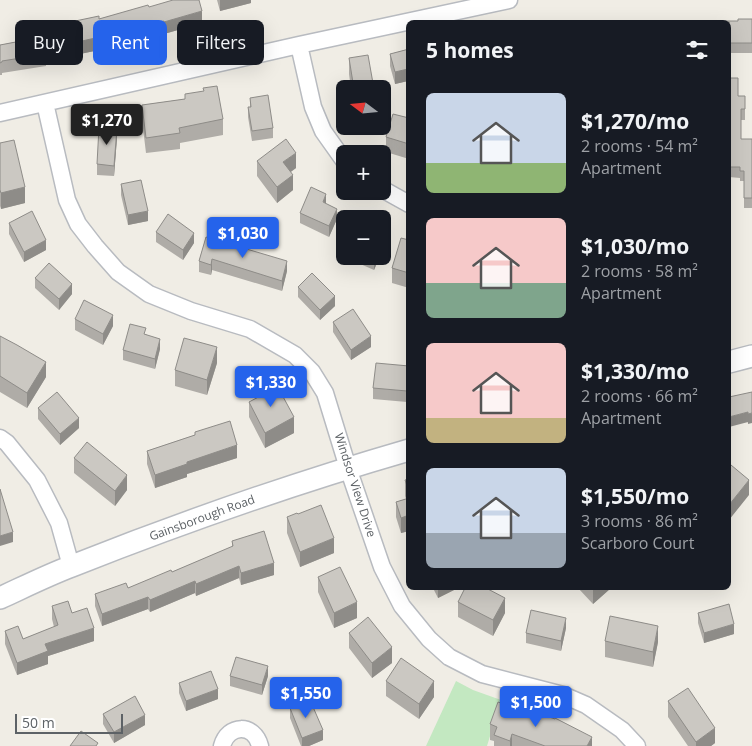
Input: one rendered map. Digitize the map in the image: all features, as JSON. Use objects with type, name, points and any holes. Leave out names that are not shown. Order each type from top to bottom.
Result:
[{"type":"street","points":[[416,20],[509,0]]},
{"type":"street","points":[[0,113],[406,22]]},
{"type":"street","points":[[299,45],[313,107],[323,131],[336,149]]},
{"type":"street","name":"Windsor View Drive","points":[[45,103],[68,200],[78,224],[118,272],[149,294],[190,311],[250,329],[295,355],[312,372],[325,393],[382,567],[402,606],[429,639],[449,657],[482,674],[563,695],[586,705],[622,730],[637,746]]},
{"type":"street","points":[[391,194],[406,202]]},
{"type":"street","points":[[731,361],[752,356]]},
{"type":"street","points":[[0,438],[7,443],[37,480],[59,523],[71,566]]},
{"type":"street","name":"Gainsborough Road","points":[[0,598],[71,566],[211,514],[348,468],[406,451]]},
{"type":"street","points":[[222,746],[227,735],[232,731],[244,729],[255,734],[260,746]]},
{"type":"green space","points":[[456,681],[473,690],[501,700],[487,746],[426,746]]},
{"type":"building","points":[[173,0],[199,0],[202,11],[167,21],[93,20],[93,39],[83,41],[83,20],[80,20],[99,16],[99,19],[148,5],[149,7]]},
{"type":"building","points":[[738,19],[752,19],[752,43],[731,43],[731,21],[738,21]]},
{"type":"building","points":[[15,42],[15,59],[0,63],[0,45]]},
{"type":"building","points":[[406,50],[406,69],[395,72],[390,54]]},
{"type":"building","points":[[368,55],[372,80],[353,80],[349,58]]},
{"type":"building","points":[[731,78],[738,78],[738,96],[745,96],[745,109],[741,109],[741,139],[752,139],[752,198],[744,198],[744,171],[740,171],[740,167],[731,167]]},
{"type":"building","points":[[217,86],[223,119],[179,128],[180,133],[146,138],[142,105],[185,99],[185,94],[204,91],[203,88]]},
{"type":"building","points":[[268,95],[273,128],[252,131],[248,107],[251,107],[250,98]]},
{"type":"building","points":[[393,114],[406,117],[406,143],[386,137],[387,135],[391,135]]},
{"type":"building","points":[[99,127],[117,128],[114,166],[97,164]]},
{"type":"building","points":[[286,139],[296,153],[283,162],[293,175],[277,187],[257,161]]},
{"type":"building","points":[[14,140],[25,187],[1,193],[0,143]]},
{"type":"building","points":[[141,180],[148,211],[128,215],[121,184]]},
{"type":"building","points":[[311,187],[326,194],[323,202],[337,209],[329,226],[300,213]]},
{"type":"building","points":[[32,211],[46,240],[24,252],[9,223]]},
{"type":"building","points":[[168,214],[194,233],[183,250],[156,232]]},
{"type":"building","points":[[206,237],[287,261],[282,281],[212,259],[211,265],[199,261]]},
{"type":"building","points":[[401,238],[406,239],[406,272],[392,268]]},
{"type":"building","points":[[49,263],[72,284],[59,299],[35,278]]},
{"type":"building","points":[[312,273],[335,296],[320,310],[298,287]]},
{"type":"building","points":[[84,300],[113,315],[103,334],[75,319]]},
{"type":"building","points":[[353,309],[371,336],[351,350],[333,322]]},
{"type":"building","points":[[130,324],[146,328],[144,334],[160,339],[155,359],[123,350]]},
{"type":"building","points":[[0,336],[46,362],[27,393],[0,376]]},
{"type":"building","points":[[184,338],[217,347],[207,380],[175,370]]},
{"type":"building","points":[[376,363],[406,366],[406,391],[373,388]]},
{"type":"building","points":[[274,380],[294,417],[265,433],[249,402],[266,393],[262,386]]},
{"type":"building","points":[[57,392],[79,418],[60,434],[38,408]]},
{"type":"building","points":[[752,392],[752,413],[748,414],[748,412],[731,416],[731,397]]},
{"type":"building","points":[[230,421],[237,445],[155,475],[147,451],[195,435],[195,432]]},
{"type":"building","points":[[87,442],[127,475],[115,491],[74,458]]},
{"type":"building","points":[[731,465],[749,480],[731,502]]},
{"type":"building","points":[[0,489],[13,532],[0,536]]},
{"type":"building","points":[[406,499],[406,516],[401,518],[396,502]]},
{"type":"building","points":[[321,505],[334,538],[300,552],[287,517]]},
{"type":"building","points":[[264,531],[274,563],[241,573],[239,566],[196,584],[195,581],[150,600],[148,597],[102,614],[95,594],[126,583],[128,588],[171,570],[172,572],[233,546],[232,541]]},
{"type":"building","points":[[340,567],[357,602],[334,613],[318,577]]},
{"type":"building","points":[[464,590],[490,590],[505,598],[493,620],[458,602]]},
{"type":"building","points":[[68,601],[72,613],[87,608],[94,628],[45,644],[48,651],[17,663],[5,631],[18,626],[23,639],[58,625],[52,606]]},
{"type":"building","points":[[729,604],[734,624],[704,633],[698,613]]},
{"type":"building","points":[[531,610],[566,618],[561,641],[526,633]]},
{"type":"building","points":[[610,616],[658,626],[653,652],[605,641]]},
{"type":"building","points":[[368,617],[392,647],[372,663],[349,633]]},
{"type":"building","points":[[236,657],[268,666],[262,685],[230,676]]},
{"type":"building","points":[[401,658],[434,681],[419,704],[386,681]]},
{"type":"building","points":[[211,671],[218,689],[186,701],[179,683]]},
{"type":"building","points":[[688,688],[715,728],[696,742],[668,701]]},
{"type":"building","points":[[135,696],[145,715],[114,732],[103,714]]},
{"type":"building","points":[[310,700],[323,730],[302,738],[290,708]]},
{"type":"building","points":[[498,702],[523,711],[524,708],[555,718],[592,737],[587,746],[545,746],[512,734],[510,741],[494,735],[497,727],[490,724]]},
{"type":"building","points":[[81,731],[98,743],[96,746],[70,746]]}]
